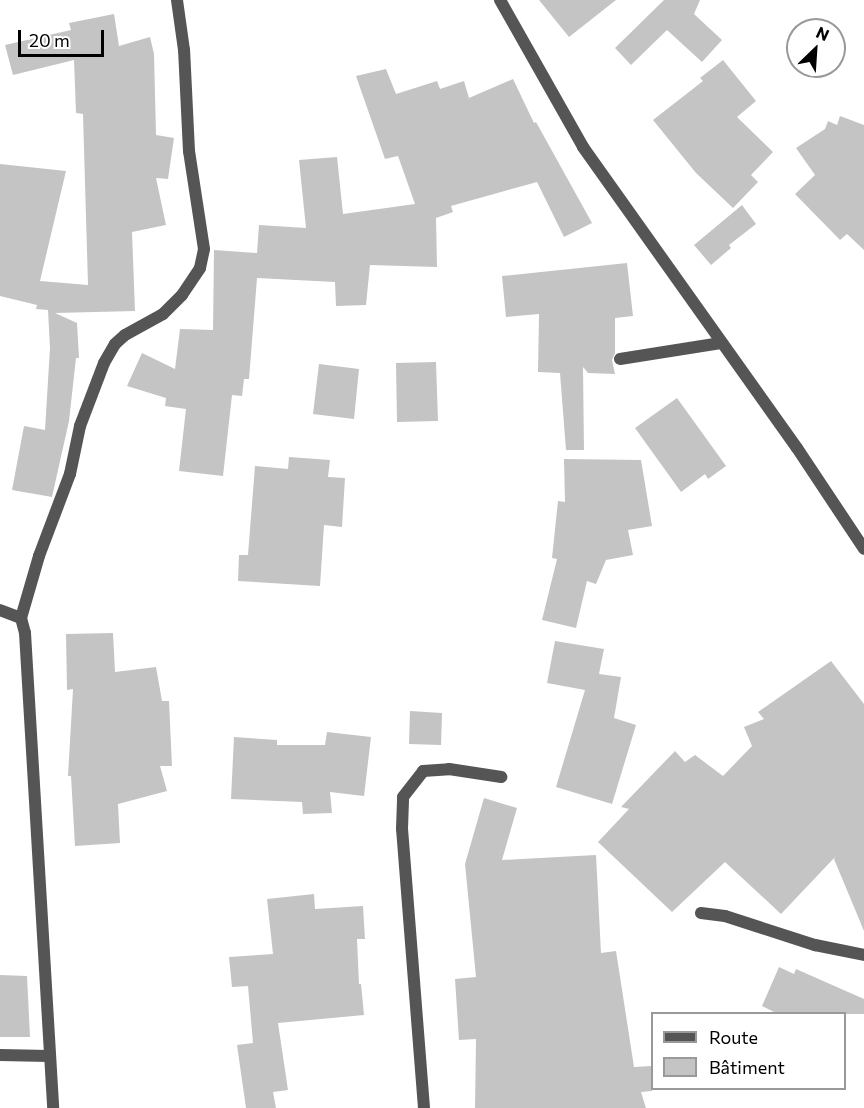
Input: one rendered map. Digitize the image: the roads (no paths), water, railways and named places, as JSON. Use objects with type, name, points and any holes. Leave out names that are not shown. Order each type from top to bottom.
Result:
[{"type":"street","points":[[52,1108],[25,633],[21,618],[39,556],[70,474],[80,426],[104,363],[115,345],[125,335],[163,314],[187,289],[200,268],[204,249],[189,151],[184,50],[177,0]]},
{"type":"street","points":[[500,0],[583,147],[864,547]]},
{"type":"street","points":[[621,359],[721,343]]},
{"type":"street","points":[[0,610],[21,618]]},
{"type":"street","points":[[424,1108],[402,829],[403,797],[423,771],[449,769],[501,777]]},
{"type":"street","points":[[701,913],[725,916],[815,945],[864,955]]},
{"type":"street","points":[[0,1055],[50,1056]]}]
